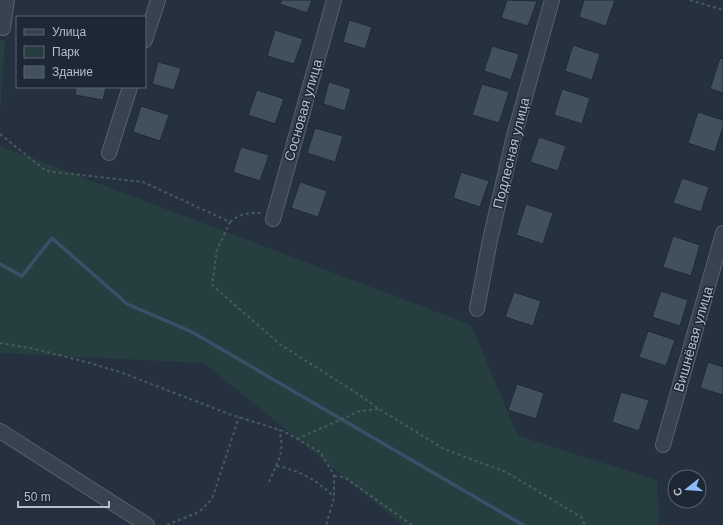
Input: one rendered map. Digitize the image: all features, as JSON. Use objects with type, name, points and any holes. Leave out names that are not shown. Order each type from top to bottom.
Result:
[{"type":"street","points":[[3,28],[7,0]]},
{"type":"street","points":[[146,37],[158,0]]},
{"type":"street","name":"Сосновая улица","points":[[274,216],[334,0]]},
{"type":"street","name":"Подлесная улица","points":[[477,309],[490,240],[514,136],[552,0]]},
{"type":"street","points":[[109,153],[130,88]]},
{"type":"street","name":"Вишнёвая улица","points":[[662,445],[723,233]]},
{"type":"street","points":[[0,431],[147,525]]},
{"type":"path","points":[[690,0],[723,10]]},
{"type":"path","points":[[0,134],[46,171],[143,182],[230,222]]},
{"type":"path","points":[[274,216],[245,213],[236,216],[230,222],[217,250],[212,285],[281,345],[379,409],[444,450],[506,472],[581,517],[585,525]]},
{"type":"path","points":[[0,343],[35,349],[120,372],[239,417],[279,430],[297,439],[320,452],[334,476],[334,498],[326,525]]},
{"type":"path","points":[[297,439],[360,411],[379,409]]},
{"type":"path","points":[[168,525],[199,512],[212,499],[239,417]]},
{"type":"path","points":[[269,482],[280,458],[282,440],[279,430]]},
{"type":"path","points":[[276,466],[310,477],[334,498]]},
{"type":"path","points":[[334,476],[344,477],[412,525]]},
{"type":"green space","points":[[0,40],[5,40],[0,114]]},
{"type":"green space","points":[[0,146],[471,325],[518,436],[657,480],[659,525],[403,525],[204,363],[0,353]]},
{"type":"building","points":[[282,0],[312,0],[307,13],[280,4]]},
{"type":"building","points":[[507,0],[537,1],[528,26],[501,18]]},
{"type":"building","points":[[584,0],[615,0],[606,26],[579,17]]},
{"type":"building","points":[[349,20],[372,27],[365,49],[343,42]]},
{"type":"building","points":[[275,30],[303,39],[294,64],[267,56]]},
{"type":"building","points":[[573,45],[600,54],[592,80],[565,71]]},
{"type":"building","points":[[492,46],[519,54],[511,80],[484,71]]},
{"type":"building","points":[[720,58],[723,59],[723,93],[710,89]]},
{"type":"building","points":[[158,62],[181,68],[174,90],[152,84]]},
{"type":"building","points":[[329,82],[351,89],[345,111],[323,104]]},
{"type":"building","points":[[482,84],[509,92],[499,123],[472,115]]},
{"type":"building","points":[[76,88],[106,88],[103,100],[75,95]]},
{"type":"building","points":[[562,89],[590,98],[582,124],[554,115]]},
{"type":"building","points":[[257,90],[284,99],[275,124],[248,115]]},
{"type":"building","points":[[141,106],[169,115],[160,141],[133,132]]},
{"type":"building","points":[[698,112],[723,120],[723,127],[715,152],[688,143]]},
{"type":"building","points":[[315,128],[343,136],[335,162],[307,153]]},
{"type":"building","points":[[539,137],[566,146],[558,171],[530,162]]},
{"type":"building","points":[[241,147],[269,155],[260,181],[233,172]]},
{"type":"building","points":[[461,172],[489,181],[480,207],[453,198]]},
{"type":"building","points":[[682,178],[709,187],[701,212],[673,203]]},
{"type":"building","points":[[300,182],[327,191],[318,217],[291,208]]},
{"type":"building","points":[[526,204],[553,213],[543,244],[516,235]]},
{"type":"building","points":[[673,236],[700,245],[691,276],[663,267]]},
{"type":"building","points":[[661,291],[688,300],[680,326],[652,317]]},
{"type":"building","points":[[514,292],[541,301],[533,326],[505,317]]},
{"type":"building","points":[[648,331],[675,340],[666,366],[639,357]]},
{"type":"building","points":[[708,362],[723,367],[723,395],[700,388]]},
{"type":"building","points":[[517,384],[544,393],[536,419],[508,410]]},
{"type":"building","points":[[621,392],[649,400],[639,431],[612,422]]},
{"type":"waterway","points":[[0,264],[22,276],[52,238],[127,304],[192,332],[523,525]]}]
